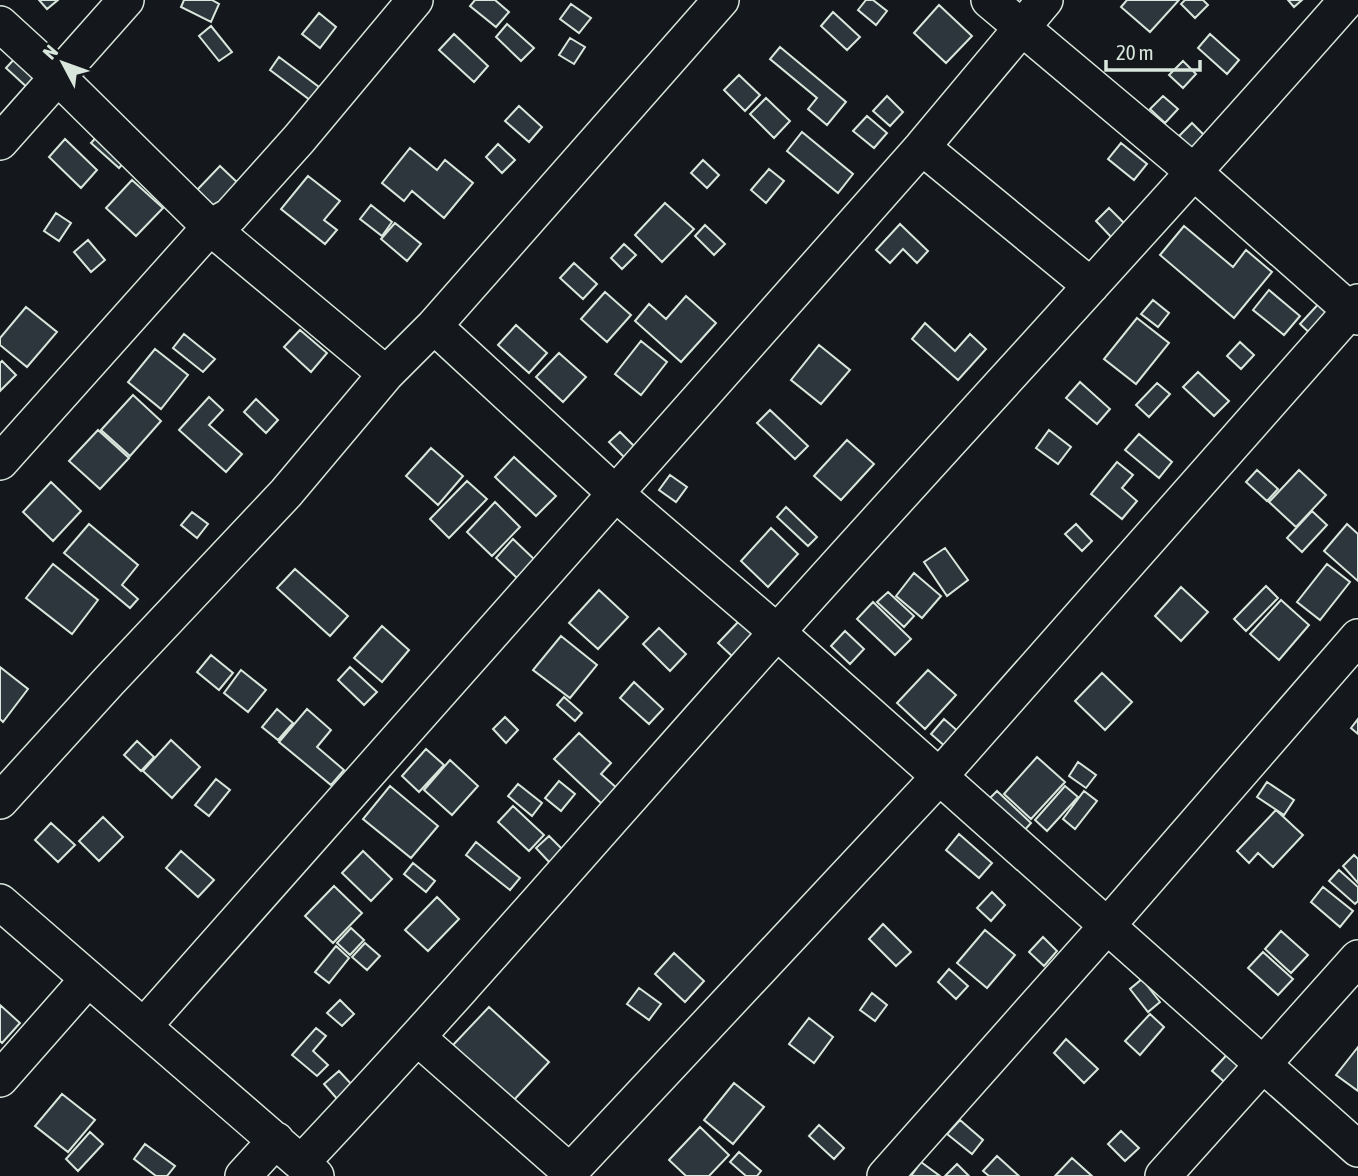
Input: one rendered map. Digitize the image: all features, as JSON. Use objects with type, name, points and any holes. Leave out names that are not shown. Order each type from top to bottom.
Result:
[{"type":"street","points":[[0,142],[126,0]]},
{"type":"street","points":[[0,462],[210,227],[230,216],[299,139],[415,0]]},
{"type":"street","points":[[0,801],[286,493],[386,374],[434,326],[721,0]]},
{"type":"street","points":[[418,1038],[568,1174],[938,778],[1356,310],[989,0]]},
{"type":"street","points":[[145,1026],[922,147],[1045,0]]},
{"type":"street","points":[[0,902],[309,1170],[418,1038],[777,632],[1195,173],[1347,0]]},
{"type":"street","points":[[0,24],[210,227],[386,374]]},
{"type":"street","points":[[922,147],[1091,286]]},
{"type":"street","points":[[434,326],[615,493],[777,632],[1358,1149]]},
{"type":"street","points":[[885,1176],[1358,637]]},
{"type":"street","points":[[1163,1176],[1358,958]]},
{"type":"street","points":[[0,1079],[89,979]]},
{"type":"street","points":[[243,1176],[276,1140]]},
{"type":"building","points":[[39,0],[58,0],[47,9]]},
{"type":"building","points":[[184,0],[212,0],[219,4],[211,22],[181,7]]},
{"type":"building","points":[[475,0],[495,0],[509,12],[496,27],[470,6]]},
{"type":"building","points":[[866,0],[873,0],[887,11],[876,25],[858,10]]},
{"type":"building","points":[[1127,0],[1179,0],[1150,32],[1121,7]]},
{"type":"building","points":[[1185,0],[1203,0],[1208,5],[1195,18],[1181,4]]},
{"type":"building","points":[[1288,0],[1302,0],[1294,7]]},
{"type":"building","points":[[571,4],[591,18],[579,33],[560,19]]},
{"type":"building","points":[[939,5],[972,36],[946,63],[914,33]]},
{"type":"building","points":[[833,12],[860,37],[847,50],[821,26]]},
{"type":"building","points":[[319,13],[336,27],[320,48],[302,34]]},
{"type":"building","points":[[507,24],[534,48],[521,61],[496,37]]},
{"type":"building","points":[[211,26],[232,52],[219,61],[199,36]]},
{"type":"building","points":[[454,34],[488,66],[474,82],[439,50]]},
{"type":"building","points":[[1210,34],[1239,60],[1227,74],[1198,48]]},
{"type":"building","points":[[570,38],[585,47],[574,64],[559,55]]},
{"type":"building","points":[[29,43],[53,65],[30,90],[6,68]]},
{"type":"building","points":[[780,47],[846,102],[827,125],[808,109],[817,98],[770,59]]},
{"type":"building","points":[[279,57],[319,87],[310,100],[270,70]]},
{"type":"building","points":[[1183,61],[1196,74],[1183,88],[1169,75]]},
{"type":"building","points":[[739,75],[760,95],[745,111],[724,90]]},
{"type":"building","points":[[887,96],[903,112],[890,126],[873,111]]},
{"type":"building","points":[[1163,96],[1178,109],[1165,123],[1150,109]]},
{"type":"building","points":[[766,98],[790,121],[774,138],[750,114]]},
{"type":"building","points":[[519,106],[542,127],[529,142],[505,121]]},
{"type":"building","points":[[867,116],[887,133],[874,148],[853,131]]},
{"type":"building","points":[[1192,123],[1206,137],[1193,150],[1179,136]]},
{"type":"building","points":[[102,131],[130,156],[119,168],[91,143]]},
{"type":"building","points":[[802,132],[853,174],[838,193],[787,151]]},
{"type":"building","points":[[65,139],[97,170],[81,188],[49,157]]},
{"type":"building","points":[[1121,143],[1147,164],[1134,180],[1108,159]]},
{"type":"building","points":[[498,144],[515,160],[502,173],[486,157]]},
{"type":"building","points":[[410,148],[437,170],[445,160],[473,183],[444,218],[412,191],[404,201],[382,183]]},
{"type":"building","points":[[703,160],[719,175],[707,188],[691,173]]},
{"type":"building","points":[[220,166],[239,184],[216,208],[197,190]]},
{"type":"building","points":[[769,169],[784,181],[766,203],[751,190]]},
{"type":"building","points":[[308,176],[340,201],[324,220],[337,230],[325,244],[281,209]]},
{"type":"building","points":[[132,180],[163,208],[136,236],[106,208]]},
{"type":"building","points":[[665,203],[694,229],[662,262],[635,235]]},
{"type":"building","points":[[371,205],[392,222],[382,236],[360,219]]},
{"type":"building","points":[[1109,208],[1126,225],[1113,239],[1096,221]]},
{"type":"building","points":[[56,213],[71,223],[59,241],[44,231]]},
{"type":"building","points":[[395,223],[421,244],[407,261],[381,239]]},
{"type":"building","points":[[900,224],[928,251],[917,263],[903,249],[890,263],[876,250]]},
{"type":"building","points":[[705,225],[725,244],[714,255],[695,236]]},
{"type":"building","points":[[1184,226],[1233,267],[1246,250],[1272,272],[1234,318],[1160,255]]},
{"type":"building","points":[[88,240],[105,260],[91,272],[74,252]]},
{"type":"building","points":[[624,244],[636,255],[622,269],[611,258]]},
{"type":"building","points":[[574,263],[597,284],[583,299],[560,278]]},
{"type":"building","points":[[1269,290],[1300,316],[1284,335],[1253,310]]},
{"type":"building","points":[[605,292],[631,315],[607,342],[581,319]]},
{"type":"building","points":[[686,296],[716,323],[681,362],[635,321],[649,304],[666,319]]},
{"type":"building","points":[[1153,300],[1169,313],[1158,327],[1141,314]]},
{"type":"building","points":[[1322,300],[1335,313],[1313,336],[1300,324]]},
{"type":"building","points":[[26,307],[57,332],[27,367],[0,345],[0,338]]},
{"type":"building","points":[[1137,318],[1169,343],[1136,384],[1104,359]]},
{"type":"building","points":[[925,323],[955,351],[970,334],[986,349],[958,380],[912,339]]},
{"type":"building","points":[[516,325],[547,353],[529,373],[498,345]]},
{"type":"building","points":[[300,330],[327,353],[311,372],[284,347]]},
{"type":"building","points":[[184,334],[215,359],[203,372],[173,348]]},
{"type":"building","points":[[641,341],[667,362],[641,395],[615,374]]},
{"type":"building","points":[[1240,342],[1254,355],[1241,369],[1227,356]]},
{"type":"building","points":[[819,345],[850,370],[821,404],[791,380]]},
{"type":"building","points":[[155,349],[188,375],[161,409],[128,382]]},
{"type":"building","points":[[559,353],[586,377],[563,402],[536,377]]},
{"type":"building","points":[[2,361],[16,375],[0,391],[0,363]]},
{"type":"building","points":[[1198,372],[1229,401],[1214,416],[1183,387]]},
{"type":"building","points":[[1080,382],[1110,409],[1097,424],[1066,398]]},
{"type":"building","points":[[1157,383],[1170,394],[1149,417],[1136,405]]},
{"type":"building","points":[[133,395],[161,421],[130,456],[101,430]]},
{"type":"building","points":[[209,397],[223,410],[209,425],[242,454],[226,472],[179,430]]},
{"type":"building","points":[[256,399],[278,420],[266,433],[244,412]]},
{"type":"building","points":[[770,410],[808,446],[795,459],[757,423]]},
{"type":"building","points":[[98,430],[129,458],[100,489],[69,461]]},
{"type":"building","points":[[1049,430],[1071,447],[1058,464],[1036,448]]},
{"type":"building","points":[[620,432],[637,449],[626,459],[609,442]]},
{"type":"building","points":[[1139,434],[1172,462],[1159,478],[1125,450]]},
{"type":"building","points":[[847,440],[874,464],[841,500],[814,476]]},
{"type":"building","points":[[431,448],[463,476],[438,505],[406,476]]},
{"type":"building","points":[[514,457],[556,496],[536,516],[495,477]]},
{"type":"building","points":[[1117,462],[1133,475],[1122,488],[1137,501],[1122,519],[1091,494]]},
{"type":"building","points":[[1257,470],[1278,489],[1267,501],[1246,482]]},
{"type":"building","points":[[1299,470],[1326,495],[1296,527],[1269,502]]},
{"type":"building","points":[[670,475],[687,487],[676,502],[659,490]]},
{"type":"building","points":[[467,481],[487,499],[449,538],[430,519]]},
{"type":"building","points":[[51,482],[81,511],[53,541],[23,512]]},
{"type":"building","points":[[495,502],[520,527],[492,556],[467,532]]},
{"type":"building","points":[[786,507],[817,537],[808,546],[777,517]]},
{"type":"building","points":[[1312,511],[1327,525],[1302,552],[1287,538]]},
{"type":"building","points":[[192,512],[208,524],[197,538],[181,525]]},
{"type":"building","points":[[89,524],[138,565],[122,585],[138,599],[130,608],[64,553]]},
{"type":"building","points":[[1076,524],[1092,541],[1082,551],[1065,534]]},
{"type":"building","points":[[1347,524],[1358,534],[1358,581],[1324,551]]},
{"type":"building","points":[[771,528],[798,554],[768,587],[741,561]]},
{"type":"building","points":[[513,539],[535,560],[517,578],[496,558]]},
{"type":"building","points":[[945,548],[968,580],[947,596],[924,562]]},
{"type":"building","points":[[53,564],[98,600],[72,634],[26,598]]},
{"type":"building","points":[[1327,564],[1350,582],[1320,620],[1297,602]]},
{"type":"building","points":[[295,569],[348,616],[330,636],[277,588]]},
{"type":"building","points":[[914,573],[941,596],[922,618],[896,596]]},
{"type":"building","points":[[1266,586],[1278,598],[1246,631],[1234,619]]},
{"type":"building","points":[[1181,587],[1208,612],[1181,641],[1155,616]]},
{"type":"building","points":[[599,590],[628,617],[598,649],[569,623]]},
{"type":"building","points":[[888,592],[914,616],[904,627],[877,602]]},
{"type":"building","points":[[1281,600],[1309,625],[1279,660],[1250,634]]},
{"type":"building","points":[[873,602],[911,639],[895,655],[857,619]]},
{"type":"building","points":[[740,620],[755,633],[733,657],[718,643]]},
{"type":"building","points":[[382,626],[409,650],[382,682],[354,658]]},
{"type":"building","points":[[659,628],[686,654],[670,671],[643,644]]},
{"type":"building","points":[[845,631],[864,649],[850,664],[831,646]]},
{"type":"building","points":[[561,636],[597,665],[570,698],[533,670]]},
{"type":"building","points":[[211,655],[233,673],[219,690],[197,672]]},
{"type":"building","points":[[0,667],[28,689],[3,722],[0,719]]},
{"type":"building","points":[[350,667],[377,692],[364,705],[338,680]]},
{"type":"building","points":[[241,670],[266,690],[248,712],[224,693]]},
{"type":"building","points":[[928,670],[956,695],[925,729],[897,703]]},
{"type":"building","points":[[1102,673],[1132,702],[1105,730],[1075,701]]},
{"type":"building","points":[[634,682],[663,709],[649,724],[620,698]]},
{"type":"building","points":[[564,697],[582,713],[575,721],[557,705]]},
{"type":"building","points":[[277,709],[293,723],[278,740],[262,727]]},
{"type":"building","points":[[307,709],[331,730],[317,747],[344,770],[331,785],[279,742]]},
{"type":"building","points":[[505,717],[518,730],[506,743],[493,729]]},
{"type":"building","points":[[944,719],[960,733],[947,748],[931,734]]},
{"type":"building","points":[[1358,719],[1358,734],[1351,728]]},
{"type":"building","points":[[579,733],[611,763],[601,774],[618,789],[603,805],[554,759]]},
{"type":"building","points":[[171,740],[200,767],[172,798],[143,771]]},
{"type":"building","points":[[137,741],[154,757],[141,771],[124,755]]},
{"type":"building","points":[[426,749],[444,765],[419,792],[402,776]]},
{"type":"building","points":[[1037,757],[1065,782],[1031,819],[1004,794]]},
{"type":"building","points":[[450,760],[478,786],[452,815],[424,790]]},
{"type":"building","points":[[1078,762],[1096,775],[1086,788],[1069,776]]},
{"type":"building","points":[[216,779],[230,790],[209,816],[195,805]]},
{"type":"building","points":[[559,781],[575,794],[561,811],[545,798]]},
{"type":"building","points":[[1267,782],[1294,800],[1284,815],[1257,797]]},
{"type":"building","points":[[518,784],[542,803],[532,816],[508,796]]},
{"type":"building","points":[[390,786],[438,826],[411,858],[363,819]]},
{"type":"building","points":[[1065,786],[1078,797],[1047,831],[1035,820]]},
{"type":"building","points":[[997,791],[1031,823],[1022,833],[988,800]]},
{"type":"building","points":[[1084,791],[1097,801],[1075,829],[1063,819]]},
{"type":"building","points":[[513,806],[544,835],[529,851],[498,822]]},
{"type":"building","points":[[1276,810],[1303,835],[1273,867],[1258,853],[1249,863],[1237,851]]},
{"type":"building","points":[[103,817],[123,837],[99,861],[79,841]]},
{"type":"building","points":[[51,823],[75,845],[58,862],[35,840]]},
{"type":"building","points":[[959,834],[992,863],[979,878],[946,850]]},
{"type":"building","points":[[549,836],[564,851],[551,864],[536,848]]},
{"type":"building","points":[[476,842],[520,878],[510,890],[466,855]]},
{"type":"building","points":[[181,851],[214,880],[198,897],[166,868]]},
{"type":"building","points":[[363,851],[392,879],[371,901],[342,873]]},
{"type":"building","points":[[1354,855],[1358,859],[1358,883],[1343,866]]},
{"type":"building","points":[[413,863],[435,881],[426,892],[404,874]]},
{"type":"building","points":[[1339,870],[1358,887],[1358,901],[1355,904],[1329,881]]},
{"type":"building","points":[[334,886],[362,913],[333,943],[305,916]]},
{"type":"building","points":[[1323,887],[1353,911],[1340,927],[1311,902]]},
{"type":"building","points":[[992,892],[1005,905],[991,921],[977,908]]},
{"type":"building","points":[[437,897],[459,919],[428,951],[405,930]]},
{"type":"building","points":[[883,924],[911,952],[896,966],[869,939]]},
{"type":"building","points":[[351,928],[364,940],[350,955],[337,943]]},
{"type":"building","points":[[985,930],[1015,955],[987,988],[957,963]]},
{"type":"building","points":[[1281,931],[1308,955],[1291,973],[1265,949]]},
{"type":"building","points":[[1043,937],[1057,951],[1044,966],[1029,952]]},
{"type":"building","points":[[365,943],[380,956],[367,970],[352,957]]},
{"type":"building","points":[[336,946],[349,958],[329,983],[315,972]]},
{"type":"building","points":[[1263,952],[1293,979],[1278,995],[1248,968]]},
{"type":"building","points":[[674,953],[704,981],[685,1002],[655,974]]},
{"type":"building","points":[[949,969],[968,986],[956,999],[938,982]]},
{"type":"building","points":[[1142,979],[1160,1002],[1148,1012],[1130,989]]},
{"type":"building","points":[[639,988],[661,1004],[649,1020],[627,1004]]},
{"type":"building","points":[[872,993],[887,1005],[875,1021],[860,1010]]},
{"type":"building","points":[[340,1000],[354,1014],[342,1026],[327,1013]]},
{"type":"building","points":[[0,1005],[20,1023],[2,1043],[0,1041]]},
{"type":"building","points":[[489,1007],[549,1062],[513,1101],[453,1045]]},
{"type":"building","points":[[1150,1014],[1164,1027],[1140,1055],[1125,1041]]},
{"type":"building","points":[[809,1018],[833,1037],[814,1063],[789,1044]]},
{"type":"building","points":[[316,1028],[326,1036],[313,1051],[328,1065],[317,1076],[292,1055]]},
{"type":"building","points":[[1066,1039],[1098,1069],[1084,1083],[1054,1053]]},
{"type":"building","points":[[1358,1047],[1358,1091],[1336,1075]]},
{"type":"building","points":[[1233,1048],[1259,1070],[1237,1093],[1212,1071]]},
{"type":"building","points":[[339,1071],[354,1087],[339,1101],[324,1084]]},
{"type":"building","points":[[734,1083],[764,1107],[733,1144],[704,1120]]},
{"type":"building","points":[[62,1094],[95,1120],[68,1152],[35,1126]]},
{"type":"building","points":[[960,1120],[983,1140],[972,1154],[947,1134]]},
{"type":"building","points":[[819,1125],[844,1148],[834,1159],[809,1136]]},
{"type":"building","points":[[700,1127],[729,1155],[709,1176],[686,1176],[669,1160]]},
{"type":"building","points":[[1121,1131],[1139,1148],[1125,1161],[1108,1144]]},
{"type":"building","points":[[90,1132],[103,1144],[78,1171],[66,1159]]},
{"type":"building","points":[[145,1144],[175,1166],[167,1176],[156,1176],[134,1159]]},
{"type":"building","points":[[739,1152],[761,1171],[757,1176],[746,1176],[730,1162]]},
{"type":"building","points":[[997,1156],[1019,1176],[989,1176],[983,1171]]},
{"type":"building","points":[[1072,1158],[1092,1176],[1055,1176]]},
{"type":"building","points":[[921,1162],[940,1176],[911,1176]]},
{"type":"building","points":[[957,1164],[969,1176],[945,1176]]}]
